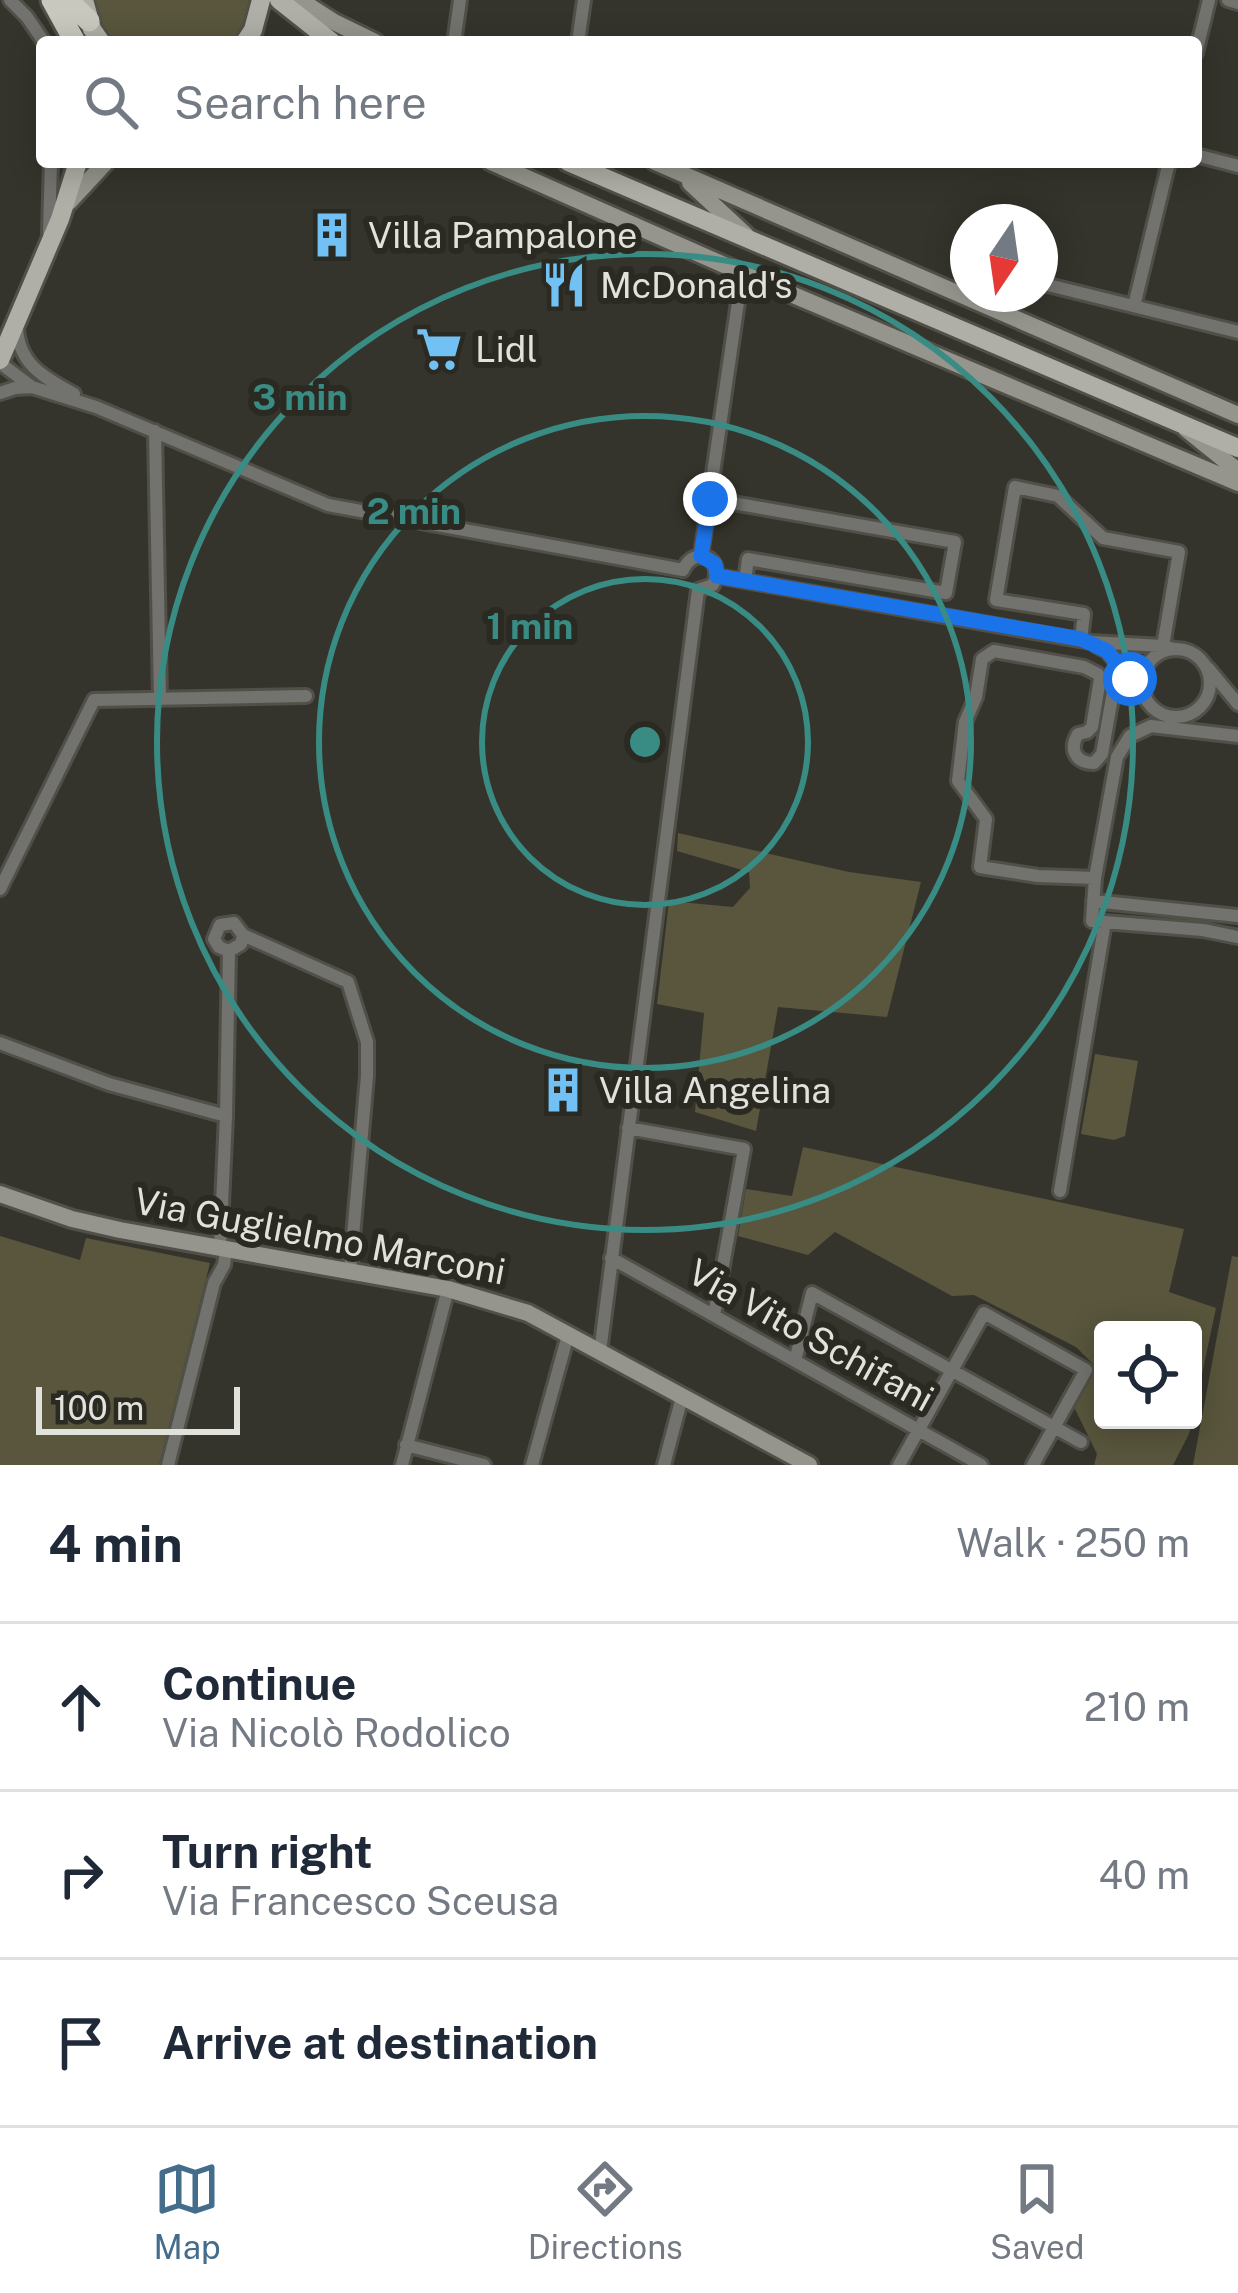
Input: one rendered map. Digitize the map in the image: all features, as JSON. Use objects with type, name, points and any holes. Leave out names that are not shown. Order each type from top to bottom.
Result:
[{"type":"highway","points":[[52,0],[89,29]]},
{"type":"highway","points":[[68,0],[89,29]]},
{"type":"main road","points":[[249,36],[261,0]]},
{"type":"main road","points":[[279,0],[324,36]]},
{"type":"main road","points":[[64,211],[76,168]]},
{"type":"main road","points":[[0,362],[87,168]]},
{"type":"main road","points":[[582,168],[1238,448]]},
{"type":"street","points":[[10,0],[40,36]]},
{"type":"street","points":[[300,0],[364,36]]},
{"type":"street","points":[[321,0],[365,36]]},
{"type":"street","points":[[455,36],[460,0]]},
{"type":"street","points":[[579,36],[584,0]]},
{"type":"street","points":[[1200,36],[1209,0]]},
{"type":"street","points":[[1228,0],[1238,3]]},
{"type":"street","points":[[1202,157],[1238,166]]},
{"type":"street","points":[[49,246],[51,168]]},
{"type":"street","points":[[64,211],[101,168]]},
{"type":"street","points":[[505,168],[1238,483]]},
{"type":"street","points":[[670,168],[950,286]]},
{"type":"street","points":[[1134,306],[1168,168]]},
{"type":"street","points":[[678,171],[751,240]]},
{"type":"street","points":[[1058,287],[1238,332]]},
{"type":"street","points":[[701,556],[738,302]]},
{"type":"street","points":[[1009,312],[1238,415]]},
{"type":"street","points":[[17,320],[20,347],[36,381]]},
{"type":"street","points":[[0,362],[328,505],[683,570]]},
{"type":"street","points":[[0,393],[36,381]]},
{"type":"street","points":[[1180,424],[1238,471]]},
{"type":"street","points":[[155,431],[160,699]]},
{"type":"street","points":[[1086,641],[1084,614],[996,600],[1016,487],[1058,496],[1103,538],[1179,552],[1169,647]]},
{"type":"street","points":[[710,499],[955,542],[946,592],[748,559],[745,580]]},
{"type":"street","points":[[701,556],[715,564],[717,576],[708,588],[698,590],[688,586],[683,570],[687,561],[701,556]]},
{"type":"street","points":[[717,576],[1086,641],[1187,651],[1220,679],[1238,704]]},
{"type":"street","points":[[600,1352],[698,590]]},
{"type":"street","points":[[1086,641],[1115,659],[1159,712],[1204,731]]},
{"type":"street","points":[[1113,692],[1169,647]]},
{"type":"street","points":[[1095,878],[980,867],[986,819],[958,781],[965,722],[976,697],[982,659],[988,653],[1084,667],[1098,674],[1092,727],[1073,742],[1073,751],[1086,763],[1094,763],[1102,754],[1115,659]]},
{"type":"street","points":[[1060,1191],[1098,922],[1093,902],[1095,878],[1117,757],[1130,736],[1202,705],[1210,686],[1205,665]]},
{"type":"street","points":[[1146,667],[1142,684],[1148,702]]},
{"type":"street","points":[[0,889],[94,700],[306,696]]},
{"type":"street","points":[[1151,726],[1238,736]]},
{"type":"street","points":[[1093,902],[1238,916]]},
{"type":"street","points":[[230,922],[243,935],[241,944],[229,951],[216,944],[216,929],[230,922]]},
{"type":"street","points":[[1098,922],[1238,937]]},
{"type":"street","points":[[243,935],[349,982],[367,1042],[368,1076],[350,1271]]},
{"type":"street","points":[[168,1465],[214,1283],[224,1264],[229,951]]},
{"type":"street","points":[[0,1043],[109,1084],[226,1115]]},
{"type":"street","points":[[628,1128],[744,1149],[714,1315]]},
{"type":"street","name":"Via Guglielmo Marconi","points":[[0,1193],[72,1219],[448,1289],[528,1313],[682,1396],[780,1458],[809,1465]]},
{"type":"street","name":"Via Vito Schifani","points":[[611,1258],[981,1465]]},
{"type":"street","points":[[402,1465],[448,1289]]},
{"type":"street","points":[[795,1360],[812,1293],[1081,1442]]},
{"type":"street","points":[[899,1465],[985,1313],[1086,1370],[1033,1465]]},
{"type":"street","points":[[532,1465],[568,1335]]},
{"type":"street","points":[[664,1465],[682,1396]]},
{"type":"street","points":[[406,1445],[484,1465]]},
{"type":"shaded area","points":[[91,0],[254,0],[241,36],[101,33]]},
{"type":"shaded area","points":[[678,833],[849,872],[921,882],[887,1017],[778,1007],[756,1131],[695,1112],[704,1013],[657,1004],[669,901],[733,907],[750,888],[749,872],[677,851]]},
{"type":"shaded area","points":[[1095,1054],[1138,1061],[1125,1136],[1114,1140],[1081,1134]]},
{"type":"shaded area","points":[[803,1147],[1184,1229],[1169,1292],[1216,1308],[1202,1374],[1202,1321],[1094,1321],[1094,1365],[1076,1347],[974,1295],[952,1296],[835,1232],[808,1255],[738,1236],[746,1189],[792,1196]]},
{"type":"shaded area","points":[[0,1236],[80,1260],[86,1238],[210,1263],[159,1465],[0,1465]]},
{"type":"shaded area","points":[[1232,1256],[1238,1257],[1238,1465],[1193,1465]]},
{"type":"shaded area","points":[[1094,1368],[1094,1429],[1190,1429],[1189,1434],[1173,1465],[1094,1465],[1097,1454],[1073,1405]]},
{"type":"place","name":"Villa Pampalone","points":[[332,235]]},
{"type":"place","name":"McDonald's","points":[[564,285]]},
{"type":"place","name":"Lidl","points":[[439,349]]},
{"type":"place","name":"Villa Angelina","points":[[563,1090]]},
{"type":"route","points":[[710,499],[701,556],[715,564],[717,576],[1081,639],[1107,651],[1130,679]]}]
